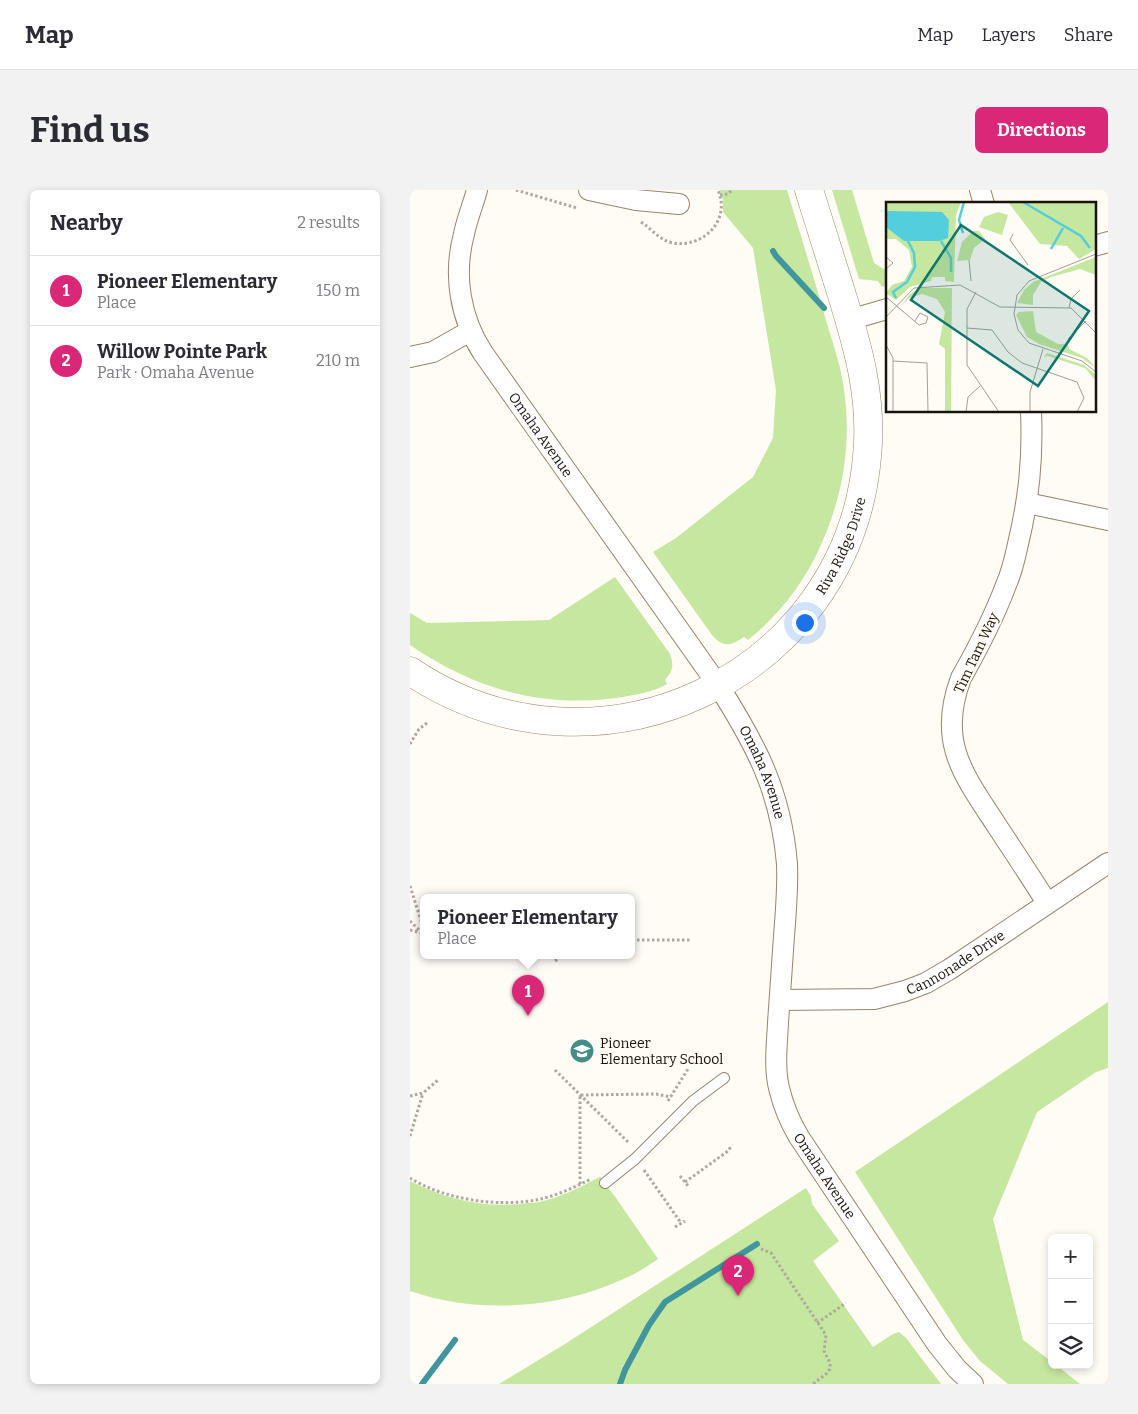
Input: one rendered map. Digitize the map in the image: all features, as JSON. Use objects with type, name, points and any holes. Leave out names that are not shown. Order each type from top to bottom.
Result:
[{"type":"street","name":"Omaha Avenue","points":[[477,190],[464,235],[459,265],[459,282],[463,309],[470,331],[483,353],[718,685],[748,734],[774,793],[783,834],[787,881],[777,1061],[778,1086],[786,1112],[834,1192],[937,1344],[957,1369],[973,1384]]},
{"type":"street","points":[[589,190],[636,200],[680,204]]},
{"type":"street","name":"Riva Ridge Drive","points":[[410,671],[451,694],[492,710],[530,719],[588,722],[618,719],[656,711],[690,699],[718,685],[752,663],[794,626],[818,596],[847,543],[862,495],[869,427],[867,395],[863,373],[849,320],[809,190]]},
{"type":"street","points":[[849,320],[886,310]]},
{"type":"street","points":[[410,357],[433,352],[470,331]]},
{"type":"street","name":"Tim Tam Way","points":[[1031,412],[1032,459],[1027,503],[1015,556],[1007,583],[996,609],[957,688],[951,733],[959,764],[970,786],[1047,903]]},
{"type":"street","points":[[1027,503],[1108,520]]},
{"type":"street","name":"Cannonade Drive","points":[[780,1000],[874,998],[905,991],[926,983],[950,969],[1108,863]]},
{"type":"lane","points":[[601,1180],[635,1159],[693,1101],[724,1078]]},
{"type":"path","points":[[720,195],[728,194],[732,190]]},
{"type":"path","points":[[410,744],[419,729],[427,723]]},
{"type":"path","points":[[410,886],[420,922]]},
{"type":"path","points":[[410,921],[420,930]]},
{"type":"path","points":[[635,940],[692,940]]},
{"type":"path","points":[[665,1107],[688,1069]]},
{"type":"path","points":[[555,1070],[633,1147]]},
{"type":"path","points":[[410,1096],[423,1093],[438,1080]]},
{"type":"path","points":[[410,1136],[423,1093]]},
{"type":"path","points":[[580,1095],[656,1094],[671,1097]]},
{"type":"path","points":[[580,1095],[580,1184]]},
{"type":"path","points":[[685,1182],[728,1151],[732,1144]]},
{"type":"path","points":[[640,1165],[683,1222],[676,1227]]},
{"type":"path","points":[[680,1176],[689,1187]]},
{"type":"path","points":[[410,1178],[459,1198],[497,1203],[540,1199],[580,1184],[601,1180]]},
{"type":"path","points":[[762,1249],[771,1252],[826,1335],[824,1351],[828,1357],[830,1369],[813,1384]]},
{"type":"path","points":[[817,1323],[846,1303]]},
{"type":"green space","points":[[720,190],[787,190],[840,368],[844,391],[847,437],[845,460],[836,505],[813,562],[789,599],[759,631],[748,640],[744,637],[731,644],[724,644],[712,635],[653,552],[676,538],[753,477],[773,438],[776,390],[753,248],[723,212],[723,200]]},
{"type":"green space","points":[[832,190],[852,190],[874,263],[886,270],[886,285],[882,287],[878,281],[859,279]]},
{"type":"green space","points":[[615,577],[670,654],[672,668],[665,680],[667,684],[655,690],[616,698],[588,700],[560,700],[534,697],[508,691],[458,673],[410,645],[410,613],[427,623],[549,620]]},
{"type":"green space","points":[[1108,1002],[1108,1068],[1096,1072],[1037,1112],[993,1219],[1023,1340],[1048,1359],[1048,1369],[1061,1369],[1080,1384],[1008,1384],[980,1361],[963,1340],[855,1172]]},
{"type":"green space","points":[[600,1177],[658,1259],[636,1273],[590,1292],[542,1303],[517,1305],[467,1304],[410,1291],[410,1181],[453,1198],[482,1204],[513,1205],[554,1198]]},
{"type":"green space","points":[[806,1188],[811,1196],[812,1204],[839,1241],[813,1261],[873,1347],[899,1332],[906,1338],[941,1384],[499,1384],[565,1344]]},
{"type":"waterway","points":[[773,251],[824,308]]},
{"type":"waterway","points":[[620,1384],[625,1370],[649,1325],[665,1302],[757,1244]]},
{"type":"waterway","points":[[422,1384],[455,1340]]},
{"type":"place","name":"Pioneer Elementary","points":[[528,1016]]},
{"type":"place","name":"Pioneer Elementary School","points":[[582,1051]]},
{"type":"place","name":"Willow Pointe Park","points":[[738,1296]]}]
